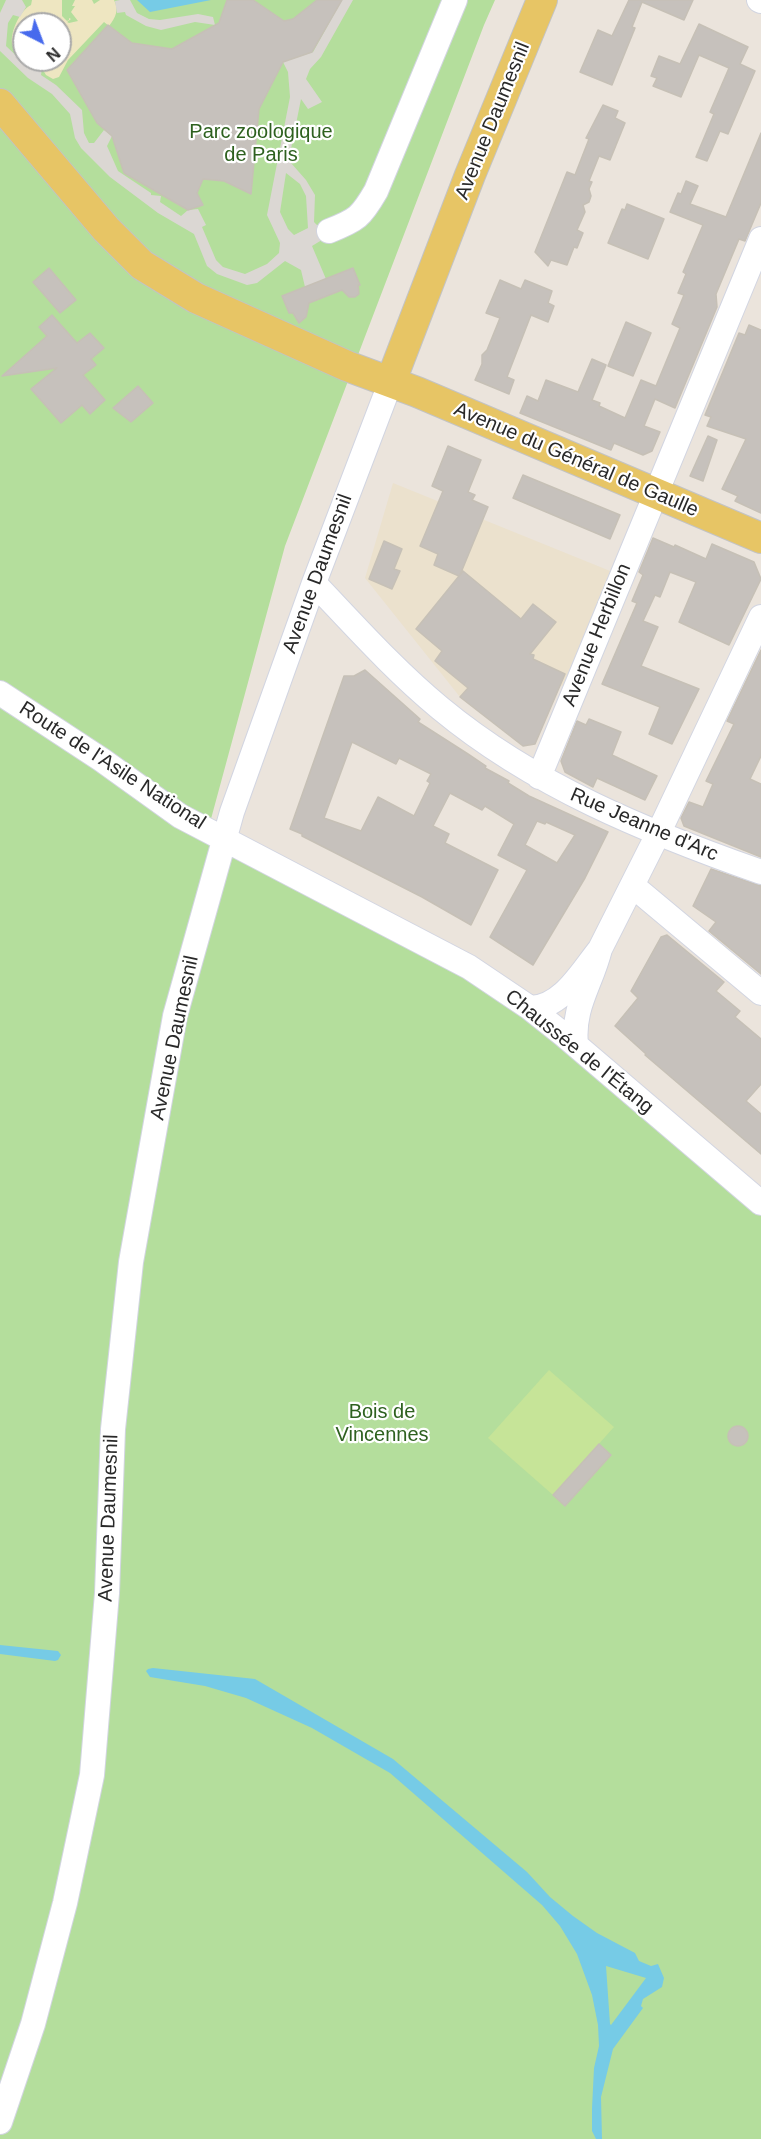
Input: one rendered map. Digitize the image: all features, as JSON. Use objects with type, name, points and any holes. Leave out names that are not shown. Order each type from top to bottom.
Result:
[{"type":"main road","name":"Avenue Daumesnil","points":[[391,381],[470,175],[542,0]]},
{"type":"main road","name":"Avenue du Général de Gaulle","points":[[0,104],[106,229],[142,264],[196,298],[347,366],[391,381],[761,538]]},
{"type":"street","points":[[329,231],[361,215],[376,191],[455,0]]},
{"type":"street","name":"Avenue Herbillon","points":[[539,777],[761,240]]},
{"type":"street","name":"Avenue Daumesnil","points":[[0,2122],[33,2024],[64,1903],[92,1776],[107,1593],[113,1430],[132,1262],[175,1016],[224,838],[314,583],[391,381]]},
{"type":"street","name":"Rue Jeanne d'Arc","points":[[314,583],[379,652],[433,702],[478,737],[539,777],[622,819],[761,872]]},
{"type":"street","points":[[530,1008],[543,1006],[560,996],[600,949],[658,834],[761,617]]},
{"type":"street","name":"Route de l'Asile National","points":[[0,693],[102,760],[180,816],[224,838]]},
{"type":"street","name":"Chaussée de l'Étang","points":[[224,838],[469,967],[530,1008],[761,1203]]},
{"type":"street","points":[[633,885],[761,993]]},
{"type":"street","points":[[576,1045],[576,1017],[600,949]]},
{"type":"shaded area","points":[[6,0],[22,0],[26,7],[23,12],[12,12],[8,23],[6,46],[12,52],[12,63],[0,51],[0,13]]},
{"type":"shaded area","points":[[130,0],[137,13],[149,19],[160,20],[198,14],[213,17],[215,25],[195,22],[161,30],[146,26],[126,15],[125,12],[117,13],[115,1]]},
{"type":"shaded area","points":[[342,0],[353,0],[321,57],[310,69],[306,79],[322,102],[308,109],[301,99],[290,154],[291,163],[315,195],[314,222],[317,225],[328,224],[330,235],[312,246],[326,279],[305,287],[301,270],[285,261],[257,283],[247,285],[217,274],[207,266],[194,234],[158,213],[110,177],[81,148],[75,138],[70,114],[52,94],[22,72],[41,72],[41,75],[56,85],[82,110],[84,133],[89,143],[94,143],[104,130],[112,136],[107,146],[118,171],[151,195],[161,196],[160,202],[181,216],[188,210],[198,209],[206,225],[202,227],[216,260],[223,267],[245,274],[267,264],[279,253],[280,243],[267,215],[290,97],[288,72],[283,62],[313,52]],"holes":[[[286,173],[300,184],[306,196],[308,228],[294,235],[288,229],[280,212]]]},
{"type":"shaded area","points":[[393,483],[620,575],[572,690],[492,657],[460,697],[365,578]]},
{"type":"green space","name":"Bois de Vincennes","points":[[0,0],[495,0],[285,546],[205,841],[457,969],[537,1025],[761,1215],[761,2139],[0,2139]]},
{"type":"green space","points":[[549,1370],[614,1427],[553,1495],[488,1438]]},
{"type":"sand","points":[[32,0],[62,0],[62,12],[23,12],[31,5]]},
{"type":"sand","points":[[75,0],[92,0],[94,4],[100,0],[114,0],[115,16],[109,26],[104,22],[72,56],[72,22],[78,21],[71,12],[75,6],[72,6]]},
{"type":"sand","points":[[44,72],[62,72],[59,77],[53,79]]},
{"type":"water","points":[[137,0],[211,0],[150,12]]},
{"type":"water","points":[[0,1645],[58,1651],[61,1655],[55,1661],[0,1654]]},
{"type":"water","points":[[148,1669],[255,1679],[393,1759],[527,1872],[550,1897],[573,1916],[597,1933],[635,1953],[639,1961],[651,1966],[658,1964],[664,1978],[662,1987],[643,1999],[641,2006],[643,2008],[613,2049],[601,2097],[602,2139],[596,2139],[592,2131],[594,2068],[599,2046],[598,2025],[592,1995],[577,1954],[560,1926],[542,1905],[390,1773],[312,1728],[246,1698],[205,1686],[150,1677],[146,1671]],"holes":[[[606,1966],[646,1978],[611,2025]]]},
{"type":"building","points":[[227,0],[253,0],[284,21],[293,19],[317,0],[342,0],[312,52],[283,62],[259,109],[251,194],[224,181],[203,179],[197,193],[203,205],[188,210],[124,173],[112,136],[97,123],[68,72],[72,72],[72,65],[108,25],[132,43],[172,49],[219,23]]},
{"type":"building","points":[[629,0],[693,0],[684,20],[642,2],[632,27],[635,28],[612,85],[580,72],[598,30],[612,36]]},
{"type":"building","points":[[699,24],[748,47],[740,64],[755,71],[728,134],[720,131],[707,161],[696,157],[714,114],[710,112],[729,68],[699,55],[681,97],[653,86],[657,78],[651,76],[659,56],[680,64]]},
{"type":"building","points":[[603,105],[618,111],[615,118],[625,123],[610,160],[599,156],[589,181],[592,182],[589,189],[591,196],[589,202],[583,205],[585,212],[577,230],[583,233],[577,248],[574,247],[567,265],[551,260],[548,266],[535,252],[567,172],[575,175],[589,139],[586,138]]},
{"type":"building","points":[[761,133],[761,203],[745,241],[739,239],[716,294],[717,307],[675,408],[655,399],[644,426],[660,432],[652,451],[643,455],[614,443],[611,450],[520,413],[527,396],[538,401],[546,380],[578,392],[592,359],[606,365],[592,400],[600,403],[599,406],[625,418],[641,380],[656,386],[680,328],[672,324],[684,295],[678,293],[686,274],[683,272],[703,225],[670,212],[686,181],[698,186],[690,204],[726,217]]},
{"type":"building","points":[[627,204],[664,219],[648,259],[608,243],[622,209],[625,210]]},
{"type":"building","points":[[49,268],[76,300],[60,313],[33,282]]},
{"type":"building","points":[[353,268],[360,285],[358,285],[359,294],[355,297],[349,297],[342,290],[309,303],[306,317],[299,323],[293,313],[289,313],[282,296]]},
{"type":"building","points":[[500,280],[521,289],[525,280],[552,291],[548,303],[554,306],[548,322],[531,315],[507,377],[514,380],[509,394],[475,380],[482,364],[482,355],[487,350],[500,318],[486,313]]},
{"type":"building","points":[[52,315],[77,343],[90,333],[104,348],[91,359],[96,365],[83,375],[105,400],[90,414],[82,405],[61,423],[31,389],[57,368],[2,376],[47,336],[39,327]]},
{"type":"building","points":[[626,322],[651,333],[633,376],[608,366]]},
{"type":"building","points":[[749,325],[761,330],[761,513],[735,501],[738,496],[722,489],[746,439],[707,426],[711,417],[705,415],[739,333],[745,335]]},
{"type":"building","points":[[138,386],[153,403],[131,422],[113,408]]},
{"type":"building","points":[[708,436],[717,440],[703,481],[690,476]]},
{"type":"building","points":[[448,446],[481,460],[468,492],[475,495],[472,500],[488,507],[460,575],[463,571],[521,619],[533,604],[556,622],[530,654],[534,655],[533,659],[565,674],[535,744],[523,746],[460,697],[468,688],[435,661],[442,651],[416,629],[459,576],[434,565],[438,554],[420,546],[443,491],[432,486]]},
{"type":"building","points":[[523,475],[620,515],[610,539],[513,498]]},
{"type":"building","points":[[653,538],[706,559],[712,544],[754,562],[761,579],[729,645],[679,622],[696,582],[670,572],[660,597],[655,595],[643,621],[658,627],[641,666],[699,689],[672,744],[649,734],[660,707],[602,684],[637,603],[632,601],[643,575],[639,572]]},
{"type":"building","points":[[384,541],[402,549],[394,569],[400,571],[392,589],[369,579]]},
{"type":"building","points":[[761,650],[761,756],[750,779],[761,784],[761,857],[684,826],[681,818],[689,802],[703,807],[713,784],[706,781],[734,724],[727,721]]},
{"type":"building","points":[[365,670],[420,719],[418,722],[486,766],[485,768],[509,781],[508,783],[529,796],[608,832],[585,878],[533,965],[490,937],[527,870],[498,855],[514,824],[485,806],[482,810],[450,793],[433,826],[449,834],[445,843],[498,870],[471,925],[290,829],[344,676],[354,676]],"holes":[[[352,742],[396,764],[399,758],[431,774],[427,781],[430,783],[414,816],[378,797],[361,831],[324,818]],[[537,821],[545,824],[546,822],[575,835],[557,863],[525,845]]]},
{"type":"building","points":[[589,719],[621,732],[612,755],[657,776],[645,800],[597,778],[593,787],[565,772],[561,761],[577,721],[586,725]]},
{"type":"building","points":[[711,869],[761,886],[761,974],[709,931],[716,922],[693,906]]},
{"type":"building","points":[[667,935],[724,982],[716,991],[740,1011],[735,1017],[761,1039],[761,1084],[746,1101],[761,1114],[761,1154],[645,1055],[615,1026],[638,998],[631,991],[661,937]]},
{"type":"building","points":[[738,1426],[745,1429],[748,1436],[745,1443],[738,1446],[731,1443],[728,1436],[731,1429]]},
{"type":"building","points":[[599,1444],[611,1455],[565,1506],[553,1495]]},
{"type":"park label","name":"Parc zoologique de Paris","points":[[261,144]]}]
